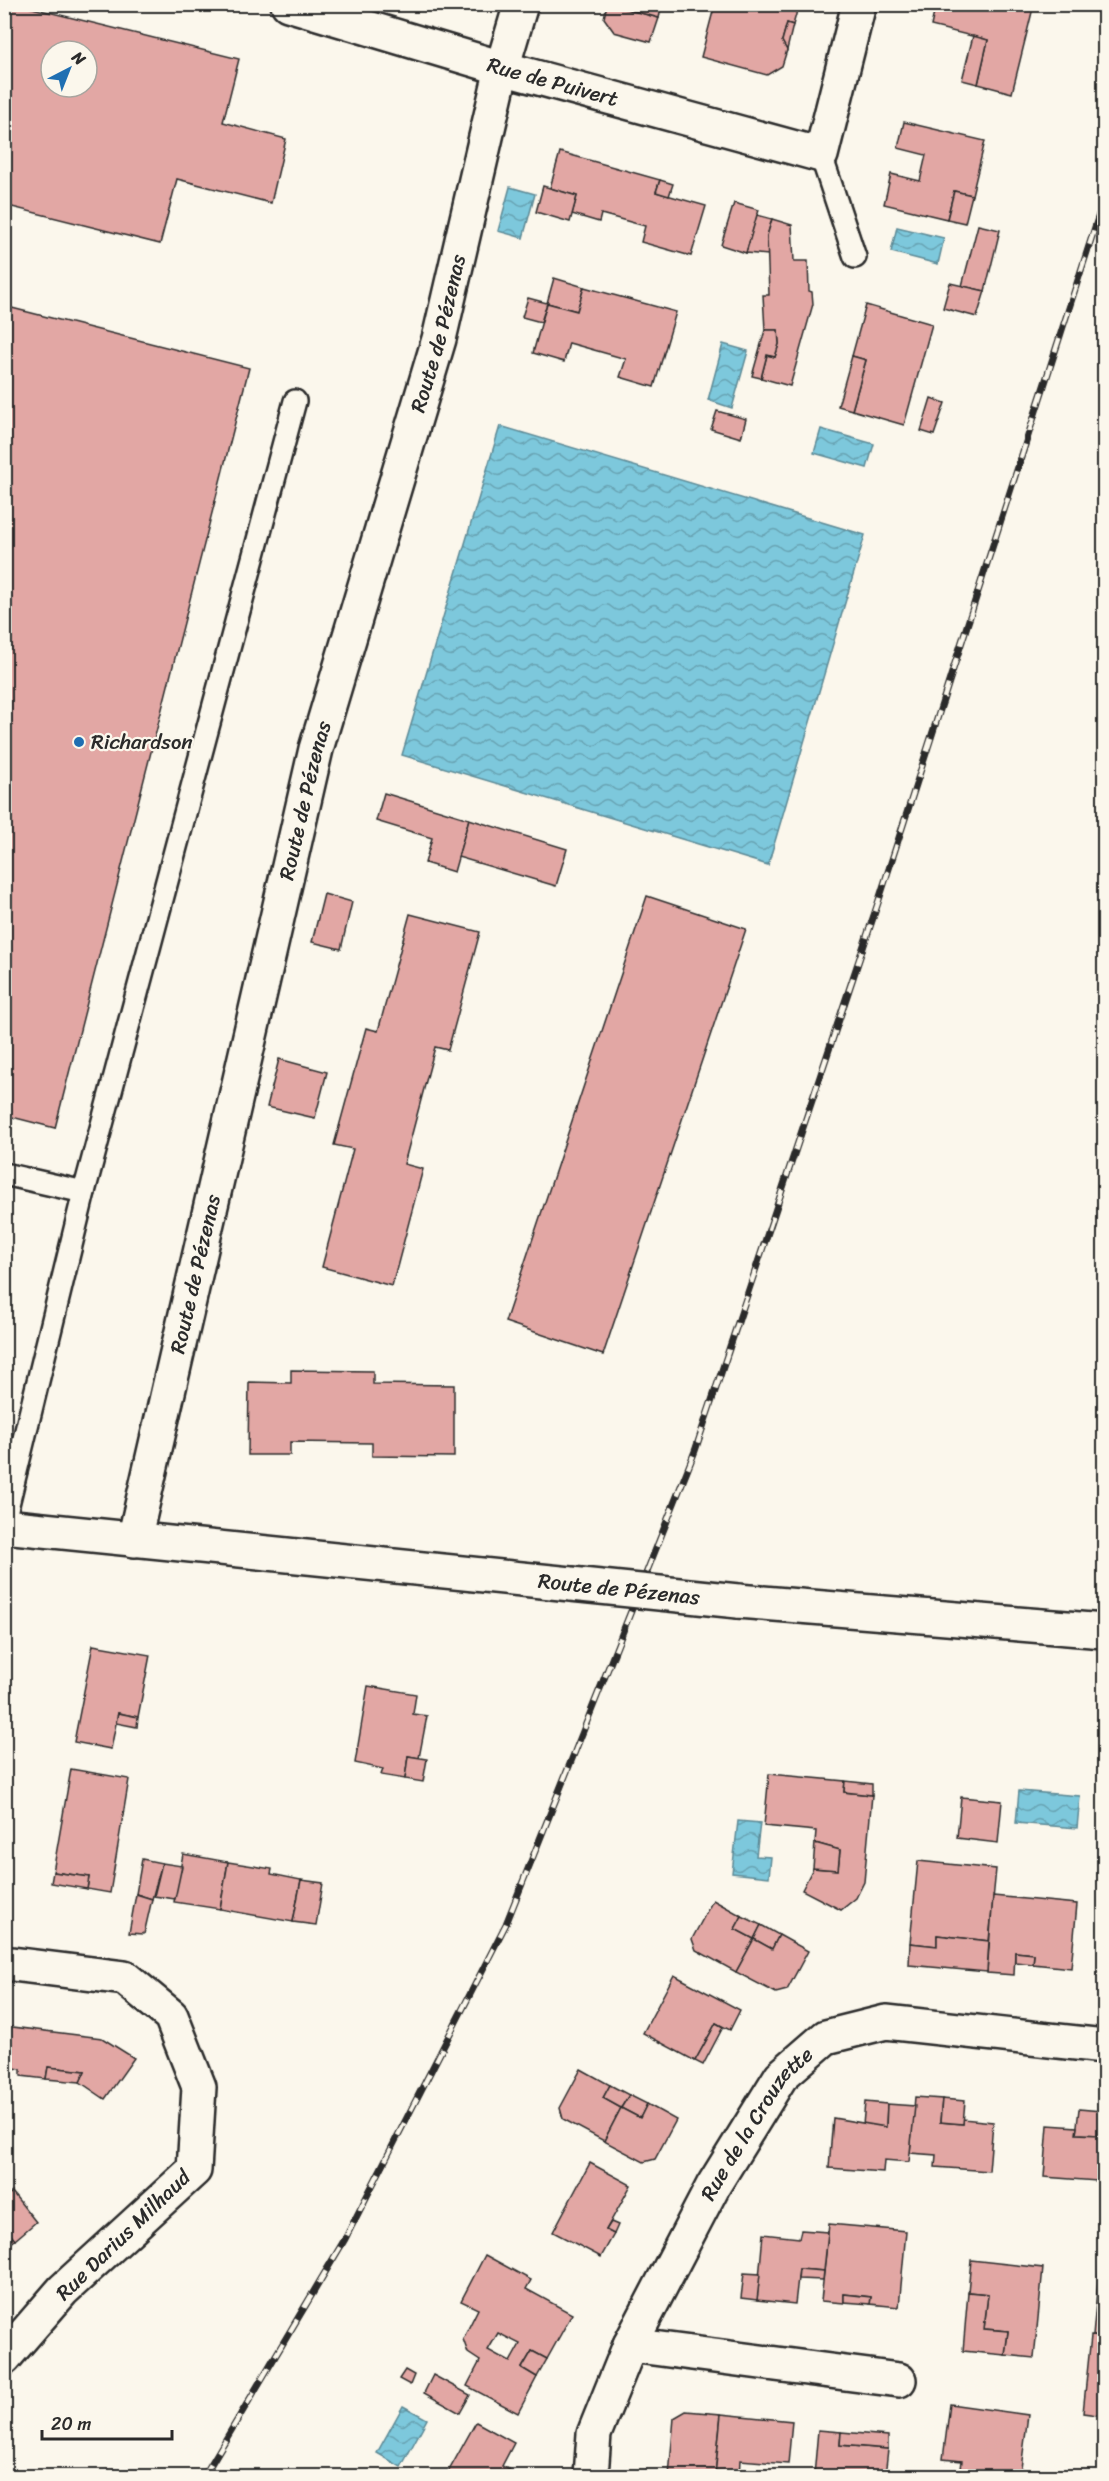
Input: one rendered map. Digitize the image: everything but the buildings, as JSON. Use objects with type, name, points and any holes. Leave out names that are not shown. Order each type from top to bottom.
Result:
[{"type":"street","name":"Rue de Puivert","points":[[288,4],[502,68],[821,155]]},
{"type":"street","name":"Route de Pézenas","points":[[134,1540],[316,749],[440,339],[502,68],[520,4]]},
{"type":"street","points":[[821,155],[859,4]]},
{"type":"street","name":"Route de Pézenas","points":[[4,1526],[738,1601],[1104,1631]]},
{"type":"street","name":"Rue Darius Milhaud","points":[[4,1963],[125,1978],[171,2016],[199,2086],[194,2170],[63,2290],[4,2358]]},
{"type":"street","name":"Rue de la Crouzette","points":[[591,2476],[594,2434],[630,2345],[713,2186],[780,2076],[826,2037],[886,2022],[1104,2046]]},
{"type":"street","points":[[630,2345],[899,2380]]},
{"type":"lane","points":[[821,155],[855,257]]},
{"type":"lane","points":[[4,1521],[84,1192],[295,400]]},
{"type":"lane","points":[[4,1174],[84,1192]]},
{"type":"water","points":[[510,187],[535,194],[523,238],[498,231]]},
{"type":"water","points":[[897,227],[944,238],[938,264],[891,252]]},
{"type":"water","points":[[723,344],[748,351],[732,408],[708,400]]},
{"type":"water","points":[[500,426],[865,535],[768,865],[402,755]]},
{"type":"water","points":[[821,429],[874,444],[867,468],[814,453]]},
{"type":"water","points":[[1019,1791],[1080,1796],[1077,1828],[1016,1823]]},
{"type":"water","points":[[738,1821],[760,1823],[756,1856],[771,1857],[769,1877],[732,1873]]},
{"type":"water","points":[[403,2406],[427,2419],[401,2467],[377,2453]]},
{"type":"railway","points":[[204,2476],[345,2239],[506,1924],[695,1451],[878,903],[1104,199]]},
{"type":"place","name":"Richardson","points":[[79,742]]}]
